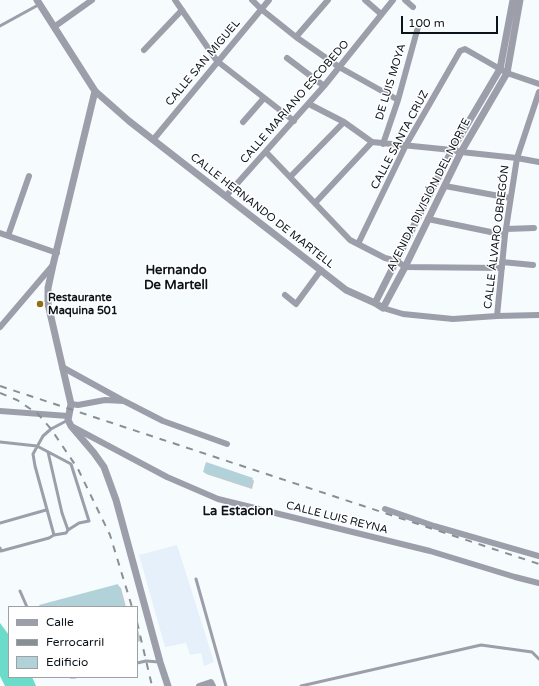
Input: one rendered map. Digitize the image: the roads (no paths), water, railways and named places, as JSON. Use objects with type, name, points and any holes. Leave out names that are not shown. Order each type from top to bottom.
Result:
[{"type":"street","points":[[54,27],[92,0]]},
{"type":"street","points":[[175,0],[218,61],[294,122]]},
{"type":"street","points":[[252,0],[296,37],[339,67],[398,100]]},
{"type":"street","name":"CALLE SAN MIGUEL","points":[[153,140],[269,0]]},
{"type":"street","points":[[296,37],[328,0]]},
{"type":"street","points":[[365,0],[381,14]]},
{"type":"street","name":"CALLE MARIANO ESCOBEDO","points":[[226,196],[294,122],[393,0]]},
{"type":"street","points":[[405,0],[413,7]]},
{"type":"street","name":"AVENIDA DIVISIÓN DEL NORTE","points":[[375,303],[452,150],[500,69],[513,0]]},
{"type":"street","name":"AVENIDA DIVISIÓN DEL NORTE","points":[[383,308],[405,267],[461,152],[507,73],[520,0]]},
{"type":"street","name":"CALLE HERNANDO DE MARTELL","points":[[40,3],[95,91],[129,121],[346,290],[383,308],[403,314],[453,319],[539,315]]},
{"type":"street","points":[[144,50],[182,10]]},
{"type":"street","name":"DE LUIS MOYA","points":[[383,144],[398,100],[418,27]]},
{"type":"street","name":"CALLE SANTA CRUZ","points":[[358,244],[406,145],[460,51],[465,49],[500,69]]},
{"type":"street","points":[[287,58],[324,86]]},
{"type":"street","points":[[500,69],[507,73],[539,84]]},
{"type":"street","points":[[95,91],[53,265],[48,288],[48,304],[71,404],[69,421],[104,467],[116,500],[160,662],[168,686]]},
{"type":"street","name":"CALLE ÁLVARO OBREGÓN","points":[[497,316],[510,198],[517,158],[539,92]]},
{"type":"street","points":[[243,122],[264,98]]},
{"type":"street","points":[[309,104],[344,122],[372,142],[452,150],[539,162]]},
{"type":"street","points":[[290,177],[344,122]]},
{"type":"street","points":[[315,203],[372,142]]},
{"type":"street","points":[[266,152],[350,240],[385,258],[397,261],[405,267],[533,265]]},
{"type":"street","points":[[8,236],[29,176]]},
{"type":"street","points":[[445,186],[510,198]]},
{"type":"street","points":[[428,219],[506,232],[534,228]]},
{"type":"street","points":[[0,233],[56,253]]},
{"type":"street","points":[[0,327],[53,265]]},
{"type":"street","points":[[285,295],[296,304],[321,270]]},
{"type":"street","points":[[62,367],[163,421],[227,444]]},
{"type":"street","points":[[71,404],[78,406],[104,400],[124,400]]},
{"type":"street","name":"CALLE LUIS REYNA","points":[[0,411],[69,421],[167,477],[218,499],[430,551],[539,583]]},
{"type":"street","points":[[385,509],[434,526],[539,556]]},
{"type":"street","points":[[199,686],[211,682],[213,686]]},
{"type":"lane","points":[[0,26],[40,3]]},
{"type":"lane","points":[[54,535],[46,510],[33,454],[43,436],[51,429],[69,421]]},
{"type":"lane","points":[[0,442],[37,446],[71,464],[89,521],[80,523],[68,530],[66,533],[54,535],[49,538],[1,551],[0,548]]},
{"type":"lane","points":[[48,452],[62,513],[68,530]]},
{"type":"lane","points":[[0,523],[46,510]]},
{"type":"lane","points":[[196,579],[226,686]]},
{"type":"lane","points":[[20,591],[27,606]]},
{"type":"lane","points":[[301,686],[481,645],[532,652],[539,658]]},
{"type":"lane","points":[[138,663],[146,661],[160,662]]},
{"type":"railway","points":[[0,386],[539,564]]},
{"type":"railway","points":[[0,393],[17,400],[38,414],[51,429],[78,469],[110,535],[132,606]]},
{"type":"railway","points":[[138,626],[152,686]]},
{"type":"place","name":"Restaurante Maquina 501","points":[[40,304]]},
{"type":"district","name":"Hernando De Martell","points":[[176,278]]},
{"type":"district","name":"La Estacion","points":[[238,512]]}]
